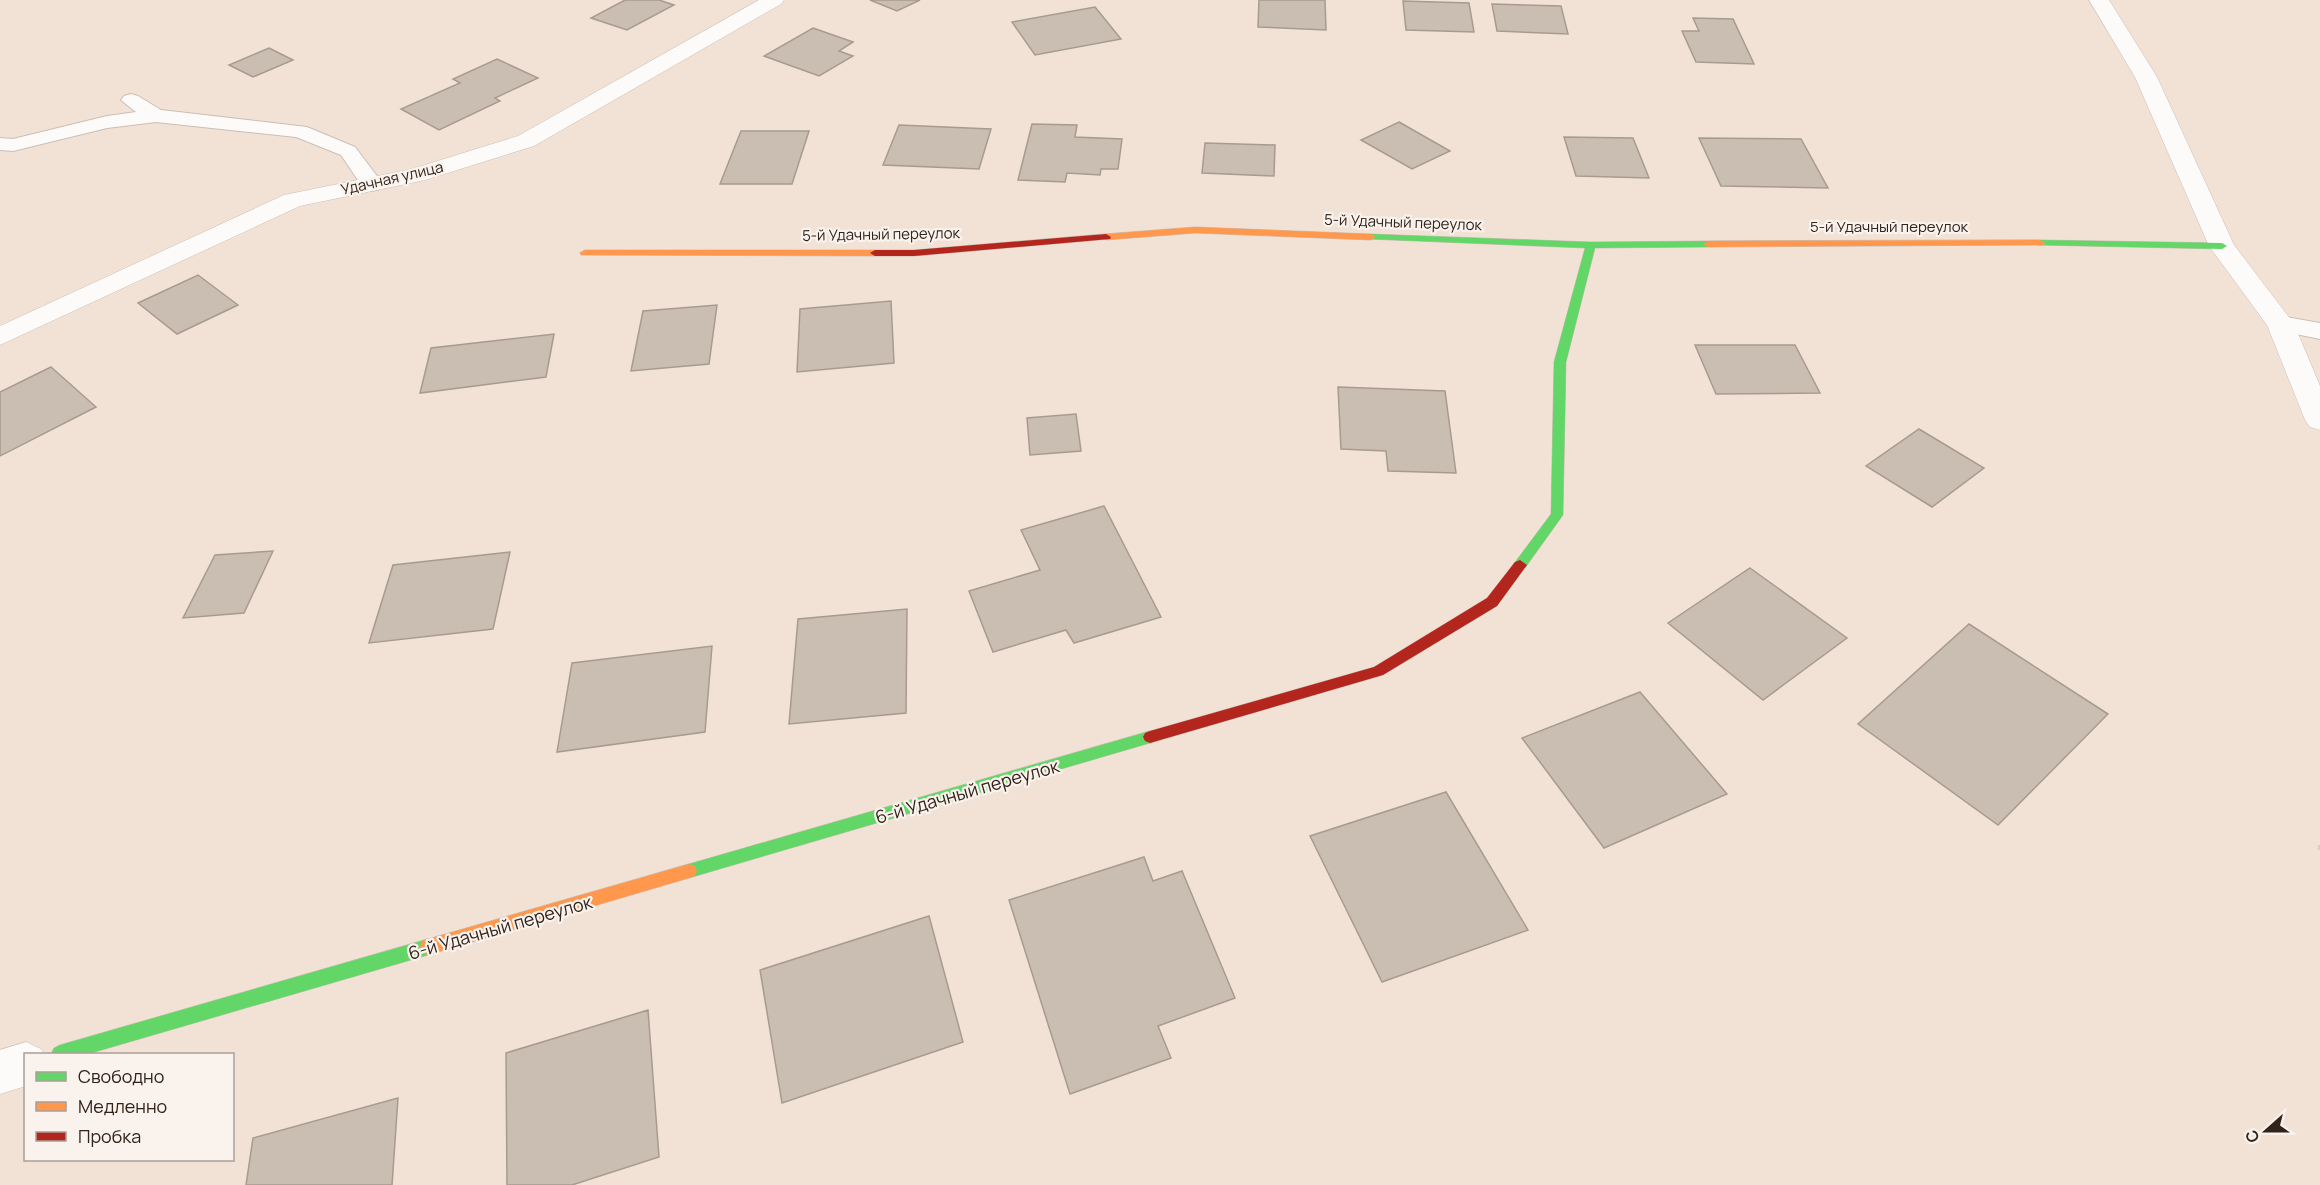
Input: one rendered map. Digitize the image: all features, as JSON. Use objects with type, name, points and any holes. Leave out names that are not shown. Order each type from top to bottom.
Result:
[{"type":"street","name":"Удачная улица","points":[[0,336],[293,200],[417,175],[526,141],[774,0]]},
{"type":"street","points":[[2099,0],[2146,77],[2222,246],[2280,324],[2320,420]]},
{"type":"street","name":"5-й Удачный переулок","points":[[585,252],[914,253],[1195,230],[1591,245],[1985,242],[2222,246]]},
{"type":"street","name":"6-й Удачный переулок","points":[[63,1053],[1378,671],[1492,602],[1557,515],[1560,362],[1591,245]]},
{"type":"street","points":[[0,1072],[24,1065]]},
{"type":"lane","points":[[131,100],[156,116]]},
{"type":"lane","points":[[0,144],[13,145],[107,122],[156,116],[300,131],[348,151],[372,184]]},
{"type":"lane","points":[[2280,324],[2320,332]]},
{"type":"path","points":[[2320,845],[2320,853]]},
{"type":"building","points":[[625,0],[659,0],[674,5],[627,30],[591,18]]},
{"type":"building","points":[[870,0],[920,0],[897,11]]},
{"type":"building","points":[[1259,0],[1325,0],[1326,30],[1258,27]]},
{"type":"building","points":[[1403,1],[1469,3],[1474,32],[1406,30]]},
{"type":"building","points":[[1492,4],[1561,6],[1568,34],[1497,31]]},
{"type":"building","points":[[1095,7],[1121,39],[1035,55],[1012,22]]},
{"type":"building","points":[[1693,18],[1733,19],[1754,64],[1696,62],[1682,31],[1699,31]]},
{"type":"building","points":[[813,28],[853,42],[839,51],[853,56],[819,76],[764,56]]},
{"type":"building","points":[[269,48],[293,60],[253,77],[229,65]]},
{"type":"building","points":[[497,59],[538,78],[495,98],[500,101],[439,130],[401,109],[460,83],[453,79]]},
{"type":"building","points":[[1399,122],[1450,151],[1412,169],[1361,140]]},
{"type":"building","points":[[1032,124],[1077,125],[1075,137],[1122,139],[1118,169],[1101,169],[1100,175],[1067,173],[1065,182],[1018,180]]},
{"type":"building","points":[[899,125],[991,129],[979,169],[883,165]]},
{"type":"building","points":[[741,131],[809,131],[792,184],[720,184]]},
{"type":"building","points":[[1564,137],[1633,138],[1649,178],[1576,176]]},
{"type":"building","points":[[1699,138],[1801,139],[1828,188],[1721,186]]},
{"type":"building","points":[[1205,143],[1275,145],[1274,176],[1202,173]]},
{"type":"building","points":[[198,275],[238,305],[177,334],[138,303]]},
{"type":"building","points":[[891,301],[894,363],[797,372],[800,309]]},
{"type":"building","points":[[717,305],[709,364],[631,371],[643,311]]},
{"type":"building","points":[[554,334],[546,377],[420,393],[431,348]]},
{"type":"building","points":[[1695,345],[1795,345],[1820,393],[1716,394]]},
{"type":"building","points":[[51,367],[96,407],[0,456],[0,392]]},
{"type":"building","points":[[1338,387],[1445,391],[1456,473],[1388,471],[1386,451],[1341,449]]},
{"type":"building","points":[[1076,414],[1081,451],[1030,455],[1027,418]]},
{"type":"building","points":[[1919,429],[1984,468],[1932,507],[1866,466]]},
{"type":"building","points":[[1104,506],[1161,617],[1074,643],[1066,630],[993,652],[969,591],[1040,570],[1021,530]]},
{"type":"building","points":[[273,551],[244,613],[183,618],[215,555]]},
{"type":"building","points":[[510,552],[493,629],[369,643],[393,565]]},
{"type":"building","points":[[1750,568],[1847,638],[1763,700],[1668,623]]},
{"type":"building","points":[[907,609],[906,713],[789,724],[798,619]]},
{"type":"building","points":[[1969,624],[2108,714],[1998,825],[1858,724]]},
{"type":"building","points":[[712,646],[705,732],[557,752],[572,663]]},
{"type":"building","points":[[1640,692],[1727,794],[1604,848],[1522,738]]},
{"type":"building","points":[[1446,792],[1528,930],[1382,982],[1310,836]]},
{"type":"building","points":[[1144,857],[1153,881],[1182,871],[1235,998],[1158,1026],[1171,1058],[1070,1094],[1009,900]]},
{"type":"building","points":[[929,916],[963,1042],[782,1103],[760,970]]},
{"type":"building","points":[[648,1010],[659,1157],[572,1185],[507,1185],[506,1053]]},
{"type":"building","points":[[398,1098],[392,1185],[246,1185],[253,1138]]},
{"type":"traffic: fast","points":[[1371,237],[1591,245],[1708,244]]},
{"type":"traffic: fast","points":[[2040,243],[2222,246]]},
{"type":"traffic: fast","points":[[1520,565],[1557,515],[1560,362],[1591,245]]},
{"type":"traffic: fast","points":[[689,871],[1150,737]]},
{"type":"traffic: fast","points":[[63,1053],[428,947]]},
{"type":"traffic: slow","points":[[1106,237],[1195,230],[1371,237]]},
{"type":"traffic: slow","points":[[1708,244],[2040,243]]},
{"type":"traffic: slow","points":[[585,253],[875,253]]},
{"type":"traffic: slow","points":[[428,947],[689,871]]},
{"type":"traffic: jam","points":[[875,253],[914,253],[1106,237]]},
{"type":"traffic: jam","points":[[1150,737],[1378,671],[1492,602],[1520,565]]}]
